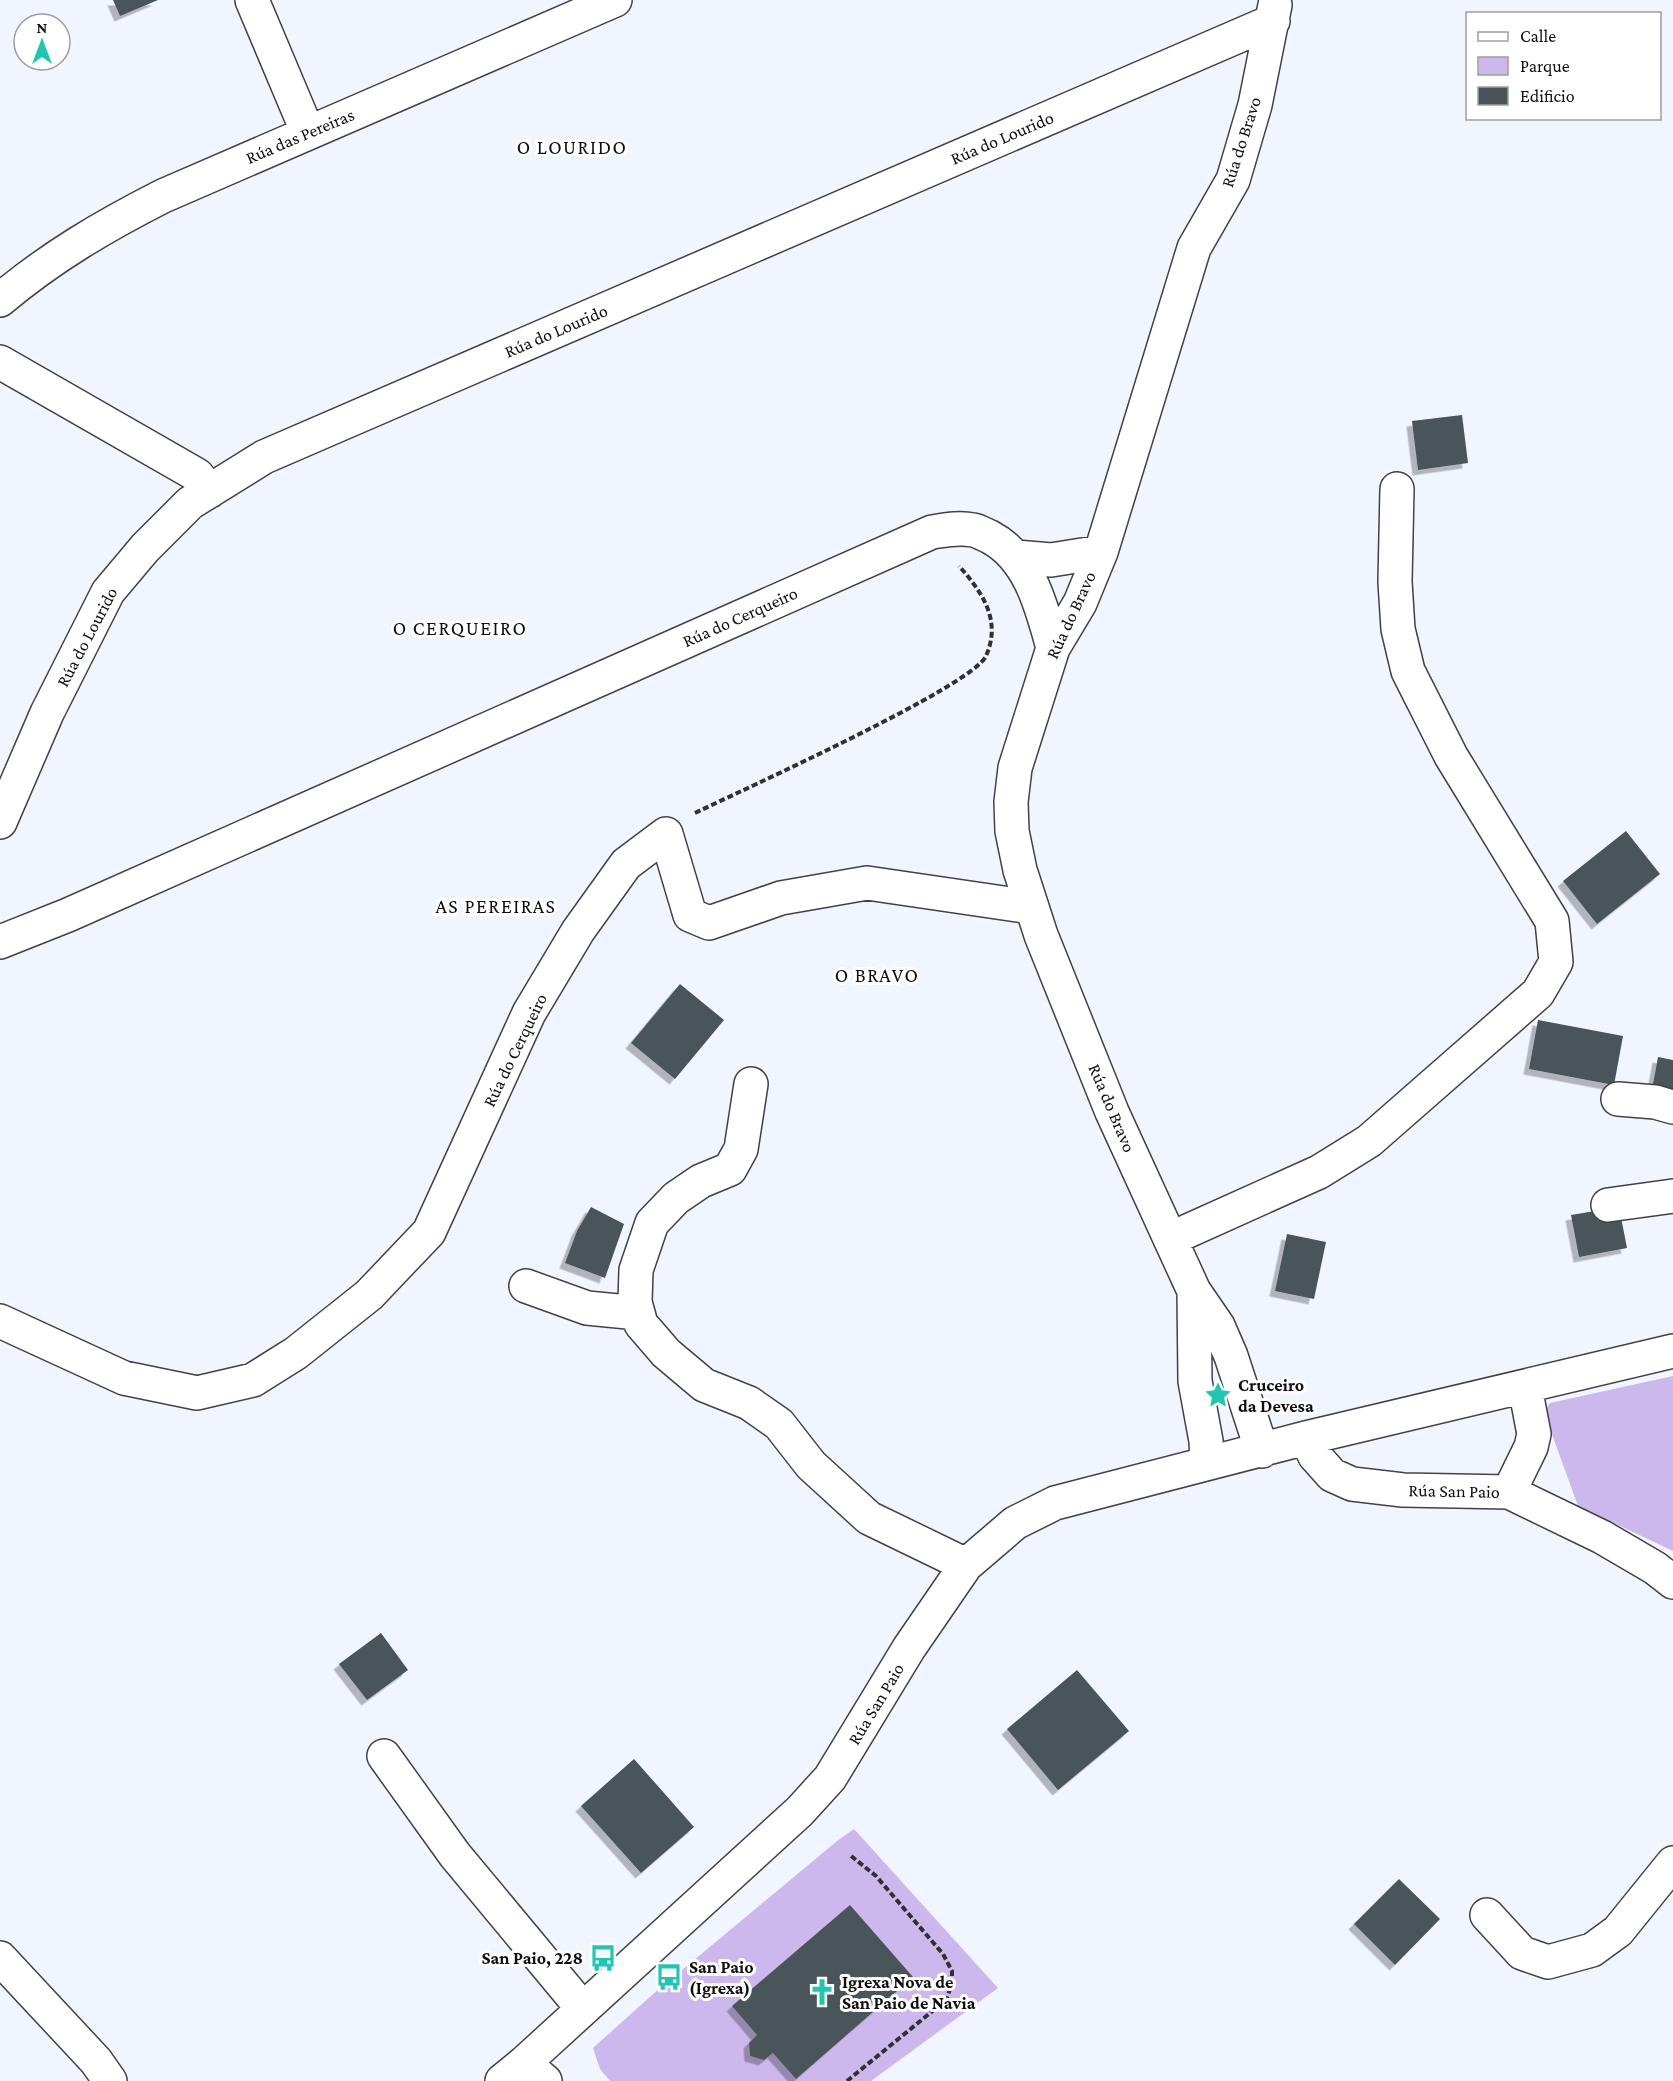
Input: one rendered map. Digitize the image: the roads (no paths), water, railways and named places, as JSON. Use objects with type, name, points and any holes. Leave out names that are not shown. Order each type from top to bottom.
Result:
[{"type":"street","points":[[252,0],[308,133]]},
{"type":"street","name":"Rúa das Pereiras","points":[[0,300],[33,272],[97,230],[163,196],[615,0]]},
{"type":"street","name":"Rúa do Lourido","points":[[0,822],[47,713],[108,592],[145,548],[190,503],[210,490],[264,457],[1274,11]]},
{"type":"street","name":"Rúa do Bravo","points":[[1262,1451],[1231,1356],[1218,1326],[1194,1291],[1112,1112],[1031,907],[1012,831],[1011,801],[1015,768],[1053,648],[1080,603],[1101,552],[1194,248],[1233,180],[1255,105],[1274,11]]},
{"type":"street","points":[[0,362],[197,475],[210,490]]},
{"type":"street","points":[[1170,1239],[1319,1172],[1369,1141],[1538,993],[1556,963],[1552,921],[1450,756],[1408,671],[1398,629],[1396,605],[1397,489]]},
{"type":"street","name":"Rúa do Cerqueiro","points":[[0,942],[78,910],[932,532],[953,528],[975,530],[998,541],[1016,558],[1035,591],[1053,648]]},
{"type":"street","points":[[1016,558],[1051,560],[1075,558],[1101,552]]},
{"type":"street","name":"Rúa do Cerqueiro","points":[[0,1321],[124,1378],[197,1393],[253,1380],[296,1353],[369,1295],[429,1232],[530,1013],[578,931],[626,864],[666,834],[690,915],[709,923],[781,898],[867,883],[1031,907]]},
{"type":"street","points":[[751,1084],[741,1149],[730,1169],[701,1181],[676,1198],[652,1223],[636,1270],[635,1302],[641,1324],[666,1353],[704,1385],[749,1403],[779,1424],[811,1465],[869,1518],[966,1564]]},
{"type":"street","points":[[1618,1099],[1655,1102],[1673,1107]]},
{"type":"street","points":[[1608,1205],[1673,1196]]},
{"type":"street","points":[[526,1286],[587,1308],[638,1313]]},
{"type":"street","name":"Rúa do Bravo","points":[[1194,1291],[1195,1381],[1206,1441],[1207,1463]]},
{"type":"street","name":"Rúa San Paio","points":[[524,2075],[583,2010],[765,1845],[830,1778],[909,1648],[966,1564],[1015,1523],[1055,1503],[1207,1463],[1673,1351]]},
{"type":"street","points":[[1509,1492],[1531,1447],[1534,1434],[1525,1387]]},
{"type":"street","name":"Rúa San Paio","points":[[1306,1438],[1315,1456],[1332,1475],[1352,1484],[1403,1491],[1509,1492],[1602,1537],[1655,1568],[1673,1582]]},
{"type":"street","points":[[384,1756],[455,1855],[583,2010]]},
{"type":"street","points":[[1487,1915],[1522,1953],[1548,1962],[1592,1950],[1618,1931],[1673,1863]]},
{"type":"street","points":[[0,1958],[96,2061],[110,2081]]},
{"type":"place","name":"Cruceiro da Devesa","points":[[1218,1395]]},
{"type":"place","name":"San Paio, 228","points":[[603,1958]]},
{"type":"place","name":"San Paio (Igrexa)","points":[[669,1977]]},
{"type":"place","name":"Igrexa Nova de San Paio de Navia","points":[[822,1992]]},
{"type":"district","name":"O LOURIDO","points":[[572,147]]},
{"type":"district","name":"O CERQUEIRO","points":[[460,628]]},
{"type":"district","name":"AS PEREIRAS","points":[[496,906]]},
{"type":"district","name":"O BRAVO","points":[[877,975]]}]
